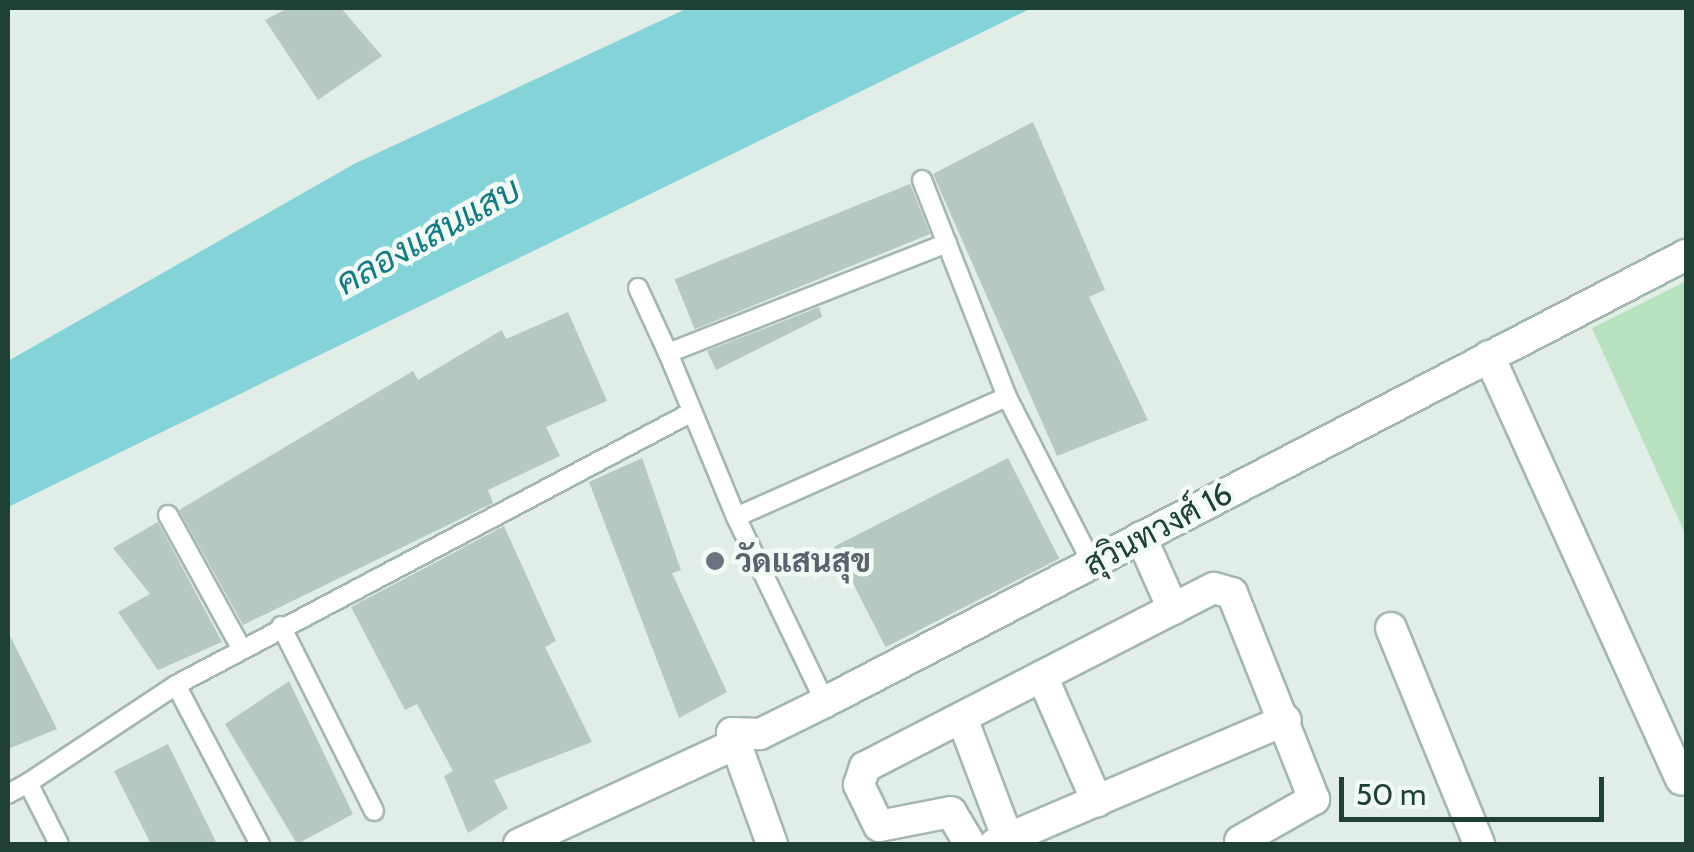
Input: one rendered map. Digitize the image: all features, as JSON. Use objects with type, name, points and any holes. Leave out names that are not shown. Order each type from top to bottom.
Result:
[{"type":"street","name":"สุวินทวงศ์ 16","points":[[731,746],[732,733],[760,734],[824,702],[1686,255]]},
{"type":"street","points":[[1490,356],[1682,780]]},
{"type":"street","points":[[1141,537],[1173,610]]},
{"type":"street","points":[[970,844],[951,812],[879,826],[860,785],[865,767],[1214,588],[1232,593],[1314,798],[1237,843]]},
{"type":"street","points":[[1391,628],[1479,844]]},
{"type":"street","points":[[1042,676],[1097,801]]},
{"type":"street","points":[[962,718],[1002,842],[1286,720]]},
{"type":"street","points":[[520,844],[731,746],[772,844]]},
{"type":"lane","points":[[922,180],[1007,396],[1092,563]]},
{"type":"lane","points":[[668,353],[947,243]]},
{"type":"lane","points":[[638,288],[736,517],[824,702]]},
{"type":"lane","points":[[736,517],[1007,396]]},
{"type":"lane","points":[[8,794],[176,685],[241,648],[692,412]]},
{"type":"lane","points":[[168,515],[241,648]]},
{"type":"lane","points":[[281,626],[374,811]]},
{"type":"lane","points":[[176,685],[260,844]]},
{"type":"lane","points":[[28,783],[59,844]]},
{"type":"green space","points":[[1686,281],[1686,536],[1592,328]]},
{"type":"water","name":"คลองแสนแสบ","points":[[688,8],[1032,8],[8,507],[8,361],[354,164]]},
{"type":"building","points":[[288,8],[341,8],[382,56],[318,100],[265,20]]},
{"type":"building","points":[[1033,122],[1105,290],[1089,297],[1148,420],[1057,456],[933,174]]},
{"type":"building","points":[[910,184],[930,234],[695,329],[674,279]]},
{"type":"building","points":[[819,307],[822,317],[716,370],[707,351]]},
{"type":"building","points":[[568,312],[607,401],[546,427],[560,456],[488,490],[493,503],[243,625],[179,510],[413,371],[418,380],[502,330],[506,339]]},
{"type":"building","points":[[642,458],[681,570],[672,573],[727,692],[679,718],[589,482]]},
{"type":"building","points":[[1008,458],[1059,559],[886,647],[834,547]]},
{"type":"building","points":[[158,522],[222,642],[158,670],[118,612],[150,594],[113,548]]},
{"type":"building","points":[[504,526],[556,641],[545,647],[592,742],[494,780],[508,808],[468,833],[444,776],[453,771],[417,704],[405,710],[351,607]]},
{"type":"building","points":[[8,632],[57,729],[8,749]]},
{"type":"building","points":[[289,681],[353,814],[297,844],[225,724]]},
{"type":"building","points":[[168,744],[217,844],[151,844],[114,771]]},
{"type":"place","name":"วัดแสนสุข","points":[[715,561]]}]
